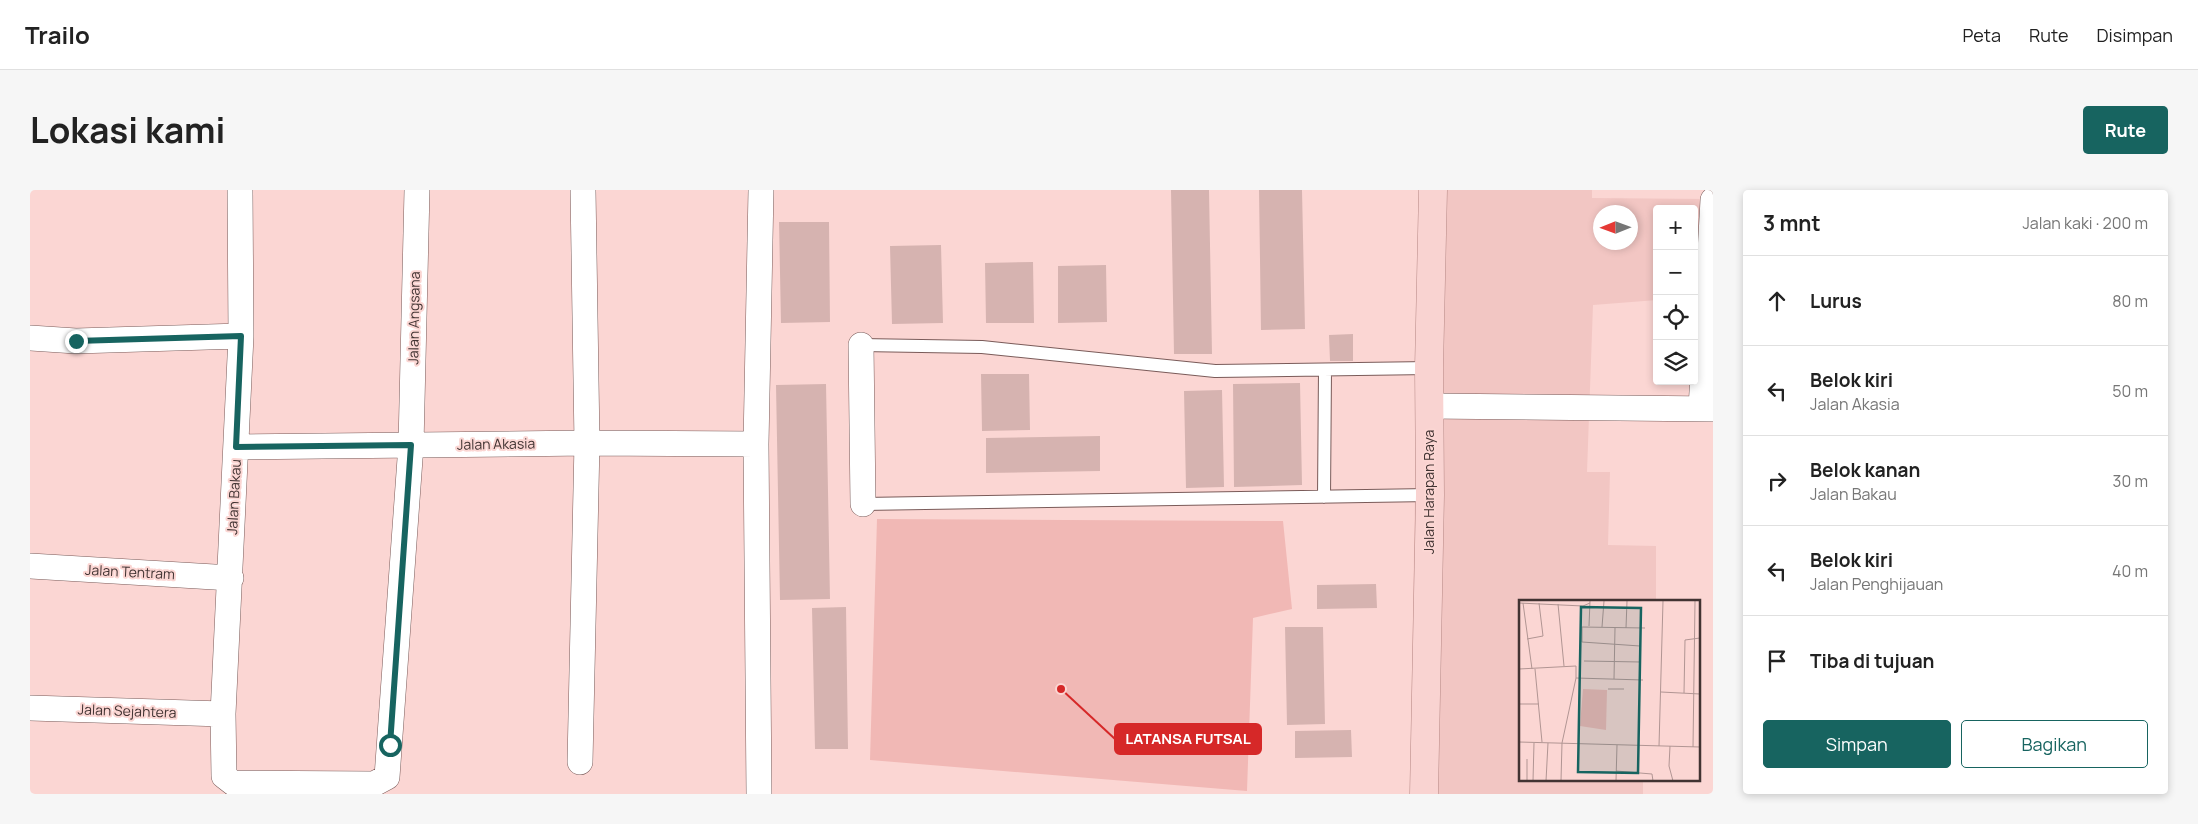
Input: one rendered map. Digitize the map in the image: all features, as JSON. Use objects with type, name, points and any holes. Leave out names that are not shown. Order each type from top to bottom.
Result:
[{"type":"main road","name":"Jalan Harapan Raya","points":[[1424,794],[1430,495],[1429,368],[1433,190]]},
{"type":"street","name":"Jalan Bakau","points":[[223,714],[231,578],[241,336],[240,190]]},
{"type":"street","name":"Jalan Angsana","points":[[223,714],[224,776],[233,783],[374,784],[387,777],[411,445],[417,190]]},
{"type":"street","points":[[580,762],[587,443],[584,190]]},
{"type":"street","points":[[759,794],[756,444],[761,190]]},
{"type":"street","points":[[1430,406],[1707,409],[1713,200]]},
{"type":"street","points":[[30,338],[76,341],[241,336]]},
{"type":"street","points":[[861,345],[863,504]]},
{"type":"street","name":"Jalan Akasia","points":[[236,447],[587,443],[756,444]]},
{"type":"street","name":"Jalan Tentram","points":[[30,566],[231,578]]},
{"type":"street","name":"Jalan Sejahtera","points":[[30,708],[223,714]]},
{"type":"lane","points":[[861,345],[982,347],[1215,372],[1429,368]]},
{"type":"lane","points":[[1324,497],[1325,370]]},
{"type":"lane","points":[[863,504],[1430,495]]},
{"type":"shaded area","points":[[1420,190],[1592,190],[1592,198],[1710,199],[1705,297],[1698,298],[1698,205],[1653,205],[1653,300],[1593,305],[1587,472],[1610,472],[1608,545],[1656,546],[1656,600],[1519,600],[1519,782],[1643,782],[1643,794],[1410,794]]},
{"type":"shaded area","points":[[877,519],[1283,521],[1292,609],[1253,618],[1247,791],[870,760]]},
{"type":"building","points":[[1171,190],[1209,190],[1212,354],[1174,354]]},
{"type":"building","points":[[1259,190],[1302,190],[1305,329],[1261,330]]},
{"type":"building","points":[[779,222],[829,222],[830,322],[781,323]]},
{"type":"building","points":[[941,245],[943,323],[892,324],[890,246]]},
{"type":"building","points":[[1033,262],[1034,323],[986,323],[985,263]]},
{"type":"building","points":[[1106,265],[1107,322],[1058,323],[1058,266]]},
{"type":"building","points":[[1353,334],[1353,361],[1330,361],[1329,335]]},
{"type":"building","points":[[981,374],[1029,374],[1030,430],[982,431]]},
{"type":"building","points":[[1300,383],[1302,485],[1234,487],[1233,384]]},
{"type":"building","points":[[826,384],[830,599],[780,600],[776,385]]},
{"type":"building","points":[[1222,390],[1224,487],[1186,488],[1184,391]]},
{"type":"building","points":[[1100,436],[1100,471],[986,473],[986,438]]},
{"type":"building","points":[[1376,584],[1377,608],[1317,609],[1317,585]]},
{"type":"building","points":[[846,607],[848,749],[815,749],[812,608]]},
{"type":"building","points":[[1285,627],[1323,627],[1325,724],[1287,725]]},
{"type":"building","points":[[1351,730],[1352,757],[1295,758],[1295,731]]},
{"type":"place","name":"LATANSA FUTSAL","points":[[1061,689]]},
{"type":"route","points":[[76,341],[241,336],[236,447],[411,445],[390,745]]}]
